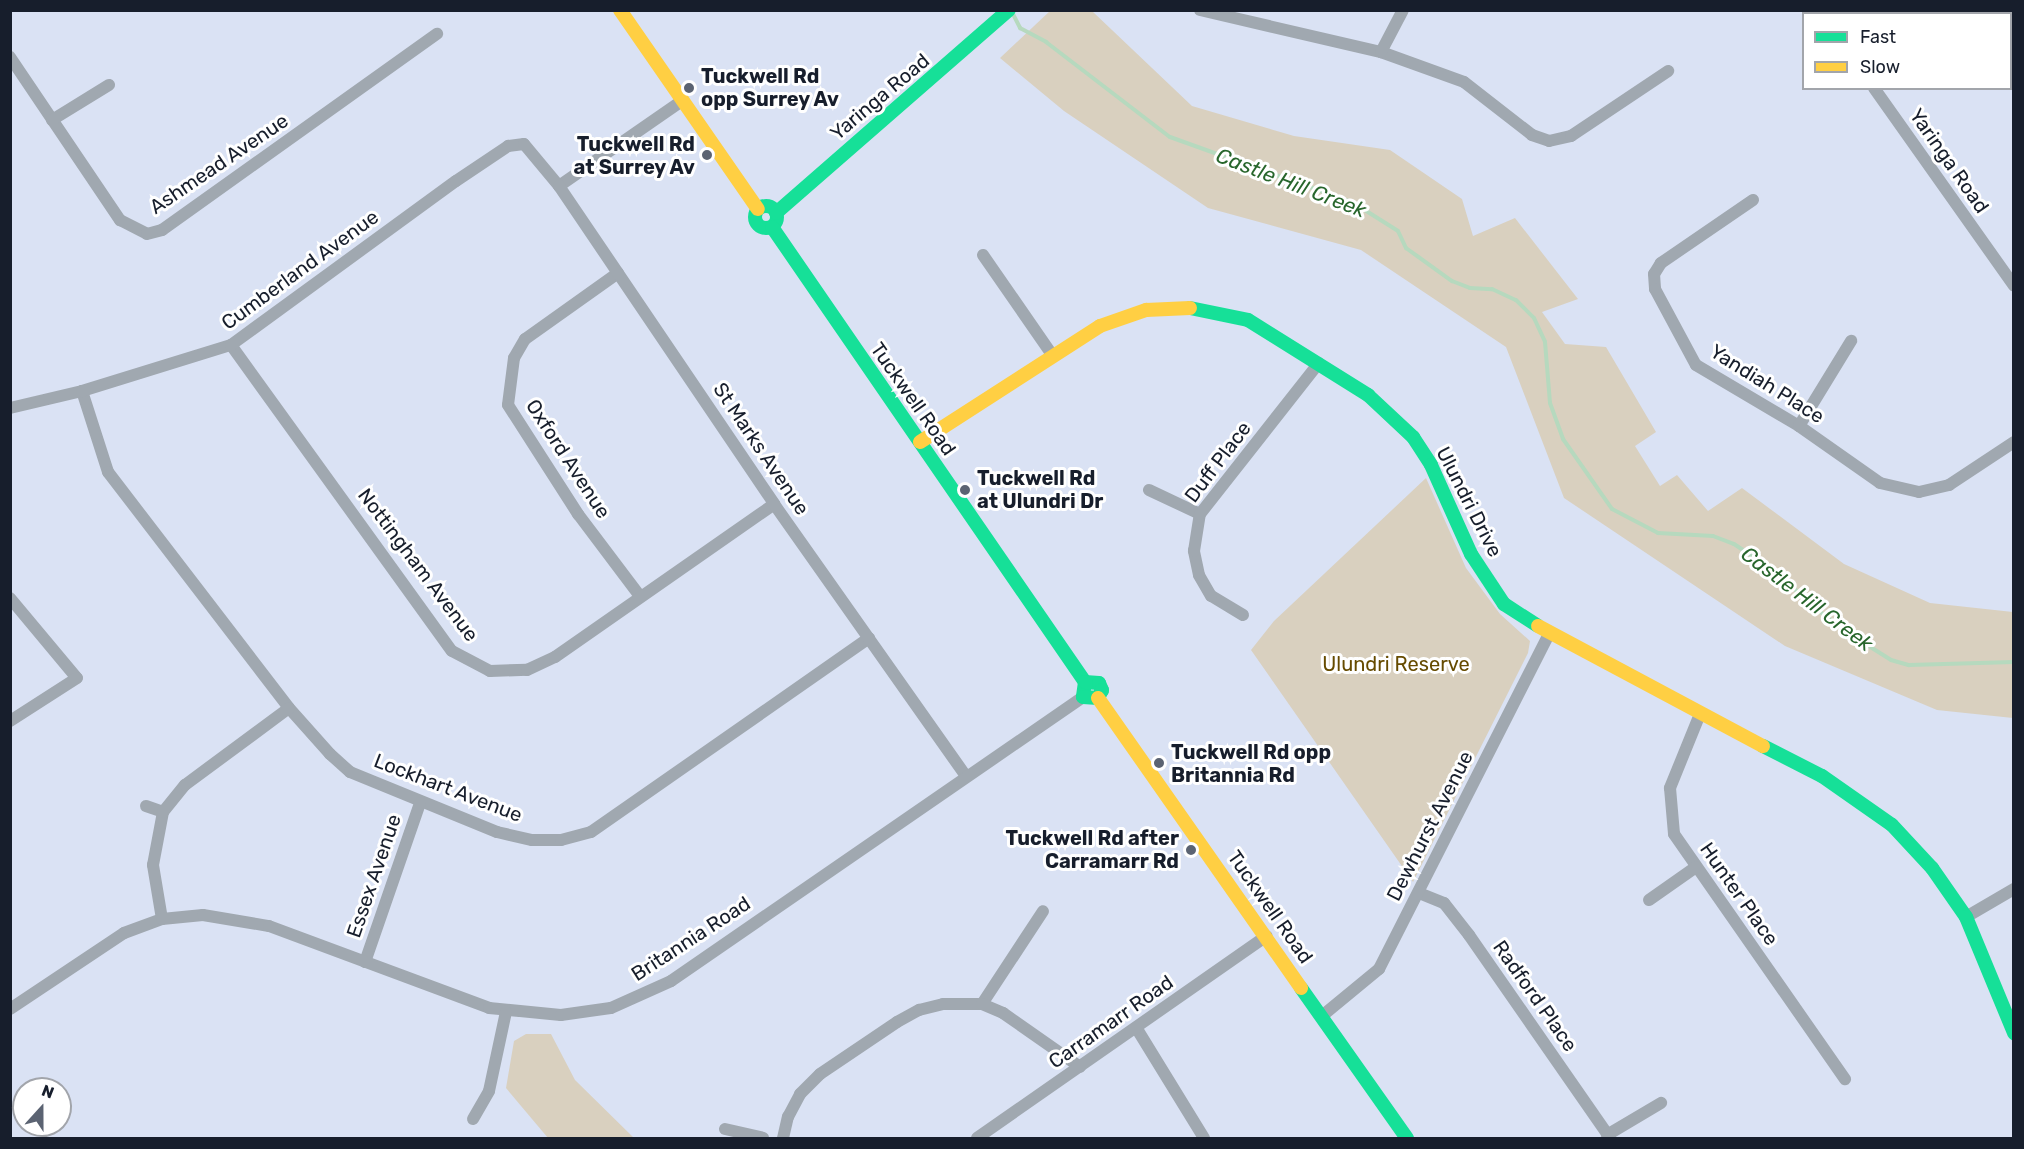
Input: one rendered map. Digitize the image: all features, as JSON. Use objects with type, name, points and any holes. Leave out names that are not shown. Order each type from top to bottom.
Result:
[{"type":"street","points":[[620,10],[758,209],[757,223],[762,228],[772,227],[776,213],[768,206],[758,209]]},
{"type":"street","name":"Yaringa Road","points":[[776,213],[1009,10]]},
{"type":"street","points":[[1200,10],[1381,52],[1464,82],[1532,135],[1549,141],[1571,136],[1668,71]]},
{"type":"street","points":[[1381,52],[1403,10]]},
{"type":"street","name":"Ashmead Avenue","points":[[10,57],[120,220],[134,229],[155,232],[437,34]]},
{"type":"street","points":[[52,120],[109,84]]},
{"type":"street","name":"Yaringa Road","points":[[1875,90],[2013,286]]},
{"type":"street","points":[[559,186],[683,99]]},
{"type":"street","name":"St Marks Avenue","points":[[524,144],[559,186],[774,504],[966,776]]},
{"type":"street","name":"Cumberland Avenue","points":[[10,408],[82,391],[231,345],[456,181],[508,147],[524,144]]},
{"type":"street","name":"Yandiah Place","points":[[1753,200],[1661,263],[1654,274],[1655,289],[1696,365],[1799,426],[1880,483],[1919,492],[1949,484],[2013,442]]},
{"type":"street","name":"Tuckwell Road","points":[[772,227],[1085,682],[1099,683],[1102,690],[1098,698],[1407,1138]]},
{"type":"street","points":[[983,255],[1053,356]]},
{"type":"street","name":"Oxford Avenue","points":[[618,273],[525,339],[514,358],[508,405],[578,514],[639,595]]},
{"type":"street","name":"Ulundri Drive","points":[[920,442],[1053,356],[1122,317],[1146,310],[1193,307],[1248,320],[1368,394],[1413,437],[1431,465],[1471,554],[1504,604],[1549,634],[1822,776],[1868,806],[1920,854],[1966,916],[2013,1033]]},
{"type":"street","points":[[1799,426],[1851,341]]},
{"type":"street","name":"Nottingham Avenue","points":[[231,345],[452,651],[470,663],[490,671],[527,670],[555,657],[639,595],[774,504]]},
{"type":"street","name":"Duff Place","points":[[1243,615],[1211,596],[1199,574],[1194,551],[1200,514],[1319,363]]},
{"type":"street","name":"Lockhart Avenue","points":[[82,391],[108,472],[289,708],[350,772],[420,803],[531,840],[561,840],[591,832],[869,638]]},
{"type":"street","points":[[1149,490],[1200,514]]},
{"type":"street","points":[[10,598],[77,678],[10,721]]},
{"type":"street","name":"Dewhurst Avenue","points":[[1322,1016],[1379,969],[1549,634]]},
{"type":"street","points":[[1085,682],[1083,697],[1098,698]]},
{"type":"street","name":"Britannia Road","points":[[10,1009],[99,946],[162,919],[203,915],[245,919],[506,1012],[561,1015],[596,1011],[657,988],[1083,697]]},
{"type":"street","points":[[162,919],[153,865],[163,812],[185,785],[289,708]]},
{"type":"street","name":"Hunter Place","points":[[1700,714],[1670,788],[1674,834],[1845,1079]]},
{"type":"street","name":"Essex Avenue","points":[[365,962],[420,803]]},
{"type":"street","points":[[146,806],[163,812]]},
{"type":"street","points":[[1649,900],[1696,867]]},
{"type":"street","points":[[1966,916],[2013,889]]},
{"type":"street","name":"Radford Place","points":[[1419,893],[1444,903],[1609,1137]]},
{"type":"street","points":[[982,1004],[1043,911]]},
{"type":"street","name":"Carramarr Road","points":[[977,1138],[1137,1029],[1267,936]]},
{"type":"street","points":[[783,1138],[788,1117],[800,1094],[820,1074],[897,1022],[919,1010],[943,1004],[982,1004],[1032,1032],[1080,1067]]},
{"type":"street","points":[[473,1119],[489,1091],[506,1012]]},
{"type":"street","points":[[1137,1029],[1204,1138]]},
{"type":"street","points":[[1609,1137],[1661,1102]]},
{"type":"street","points":[[725,1130],[763,1138]]},
{"type":"green space","points":[[1051,10],[1092,11],[1192,106],[1294,136],[1390,150],[1462,199],[1473,236],[1515,218],[1578,299],[1542,312],[1565,344],[1606,347],[1656,432],[1635,446],[1660,486],[1677,475],[1708,511],[1742,488],[1844,564],[1930,603],[2013,612],[2013,718],[1937,710],[1785,646],[1564,498],[1506,347],[1361,250],[1208,208],[1064,111],[1000,58]]},
{"type":"green space","name":"Ulundri Reserve","points":[[1426,478],[1466,568],[1500,614],[1530,641],[1528,653],[1413,882],[1251,650],[1274,621]]},
{"type":"green space","points":[[526,1034],[551,1034],[575,1080],[634,1138],[548,1138],[506,1088],[514,1041]]},
{"type":"waterway","name":"Castle Hill Creek","points":[[1013,14],[1020,28],[1046,42],[1170,137],[1352,202],[1398,231],[1406,248],[1452,281],[1470,288],[1492,289],[1516,300],[1534,318],[1545,342],[1550,403],[1563,439],[1612,509],[1658,533],[1713,536],[1734,544],[1782,576],[1806,601],[1845,631],[1891,660],[1909,665],[2014,662]]},
{"type":"traffic: fast","points":[[776,213],[1009,10]]},
{"type":"traffic: fast","points":[[766,206],[774,209],[777,217],[774,225],[766,228],[758,225],[755,217],[758,209],[766,206]]},
{"type":"traffic: fast","points":[[772,227],[1085,682]]},
{"type":"traffic: fast","points":[[1190,308],[1248,320],[1368,395],[1413,437],[1431,465],[1471,554],[1504,604],[1538,626]]},
{"type":"traffic: fast","points":[[1085,682],[1083,697],[1098,698]]},
{"type":"traffic: fast","points":[[1085,682],[1099,683],[1102,690],[1098,698]]},
{"type":"traffic: fast","points":[[1763,746],[1822,776],[1892,825],[1932,868],[1966,917],[2014,1033]]},
{"type":"traffic: fast","points":[[1301,988],[1407,1138]]},
{"type":"traffic: slow","points":[[620,10],[758,209]]},
{"type":"traffic: slow","points":[[920,442],[1100,326],[1146,310],[1190,308]]},
{"type":"traffic: slow","points":[[1538,626],[1763,746]]},
{"type":"traffic: slow","points":[[1098,698],[1301,988]]},
{"type":"place","name":"Tuckwell Rd opp Surrey Av","points":[[689,88]]},
{"type":"place","name":"Tuckwell Rd at Surrey Av","points":[[707,155]]},
{"type":"place","name":"Tuckwell Rd at Ulundri Dr","points":[[965,490]]},
{"type":"place","name":"Tuckwell Rd opp Britannia Rd","points":[[1159,763]]},
{"type":"place","name":"Tuckwell Rd after Carramarr Rd","points":[[1191,850]]}]
